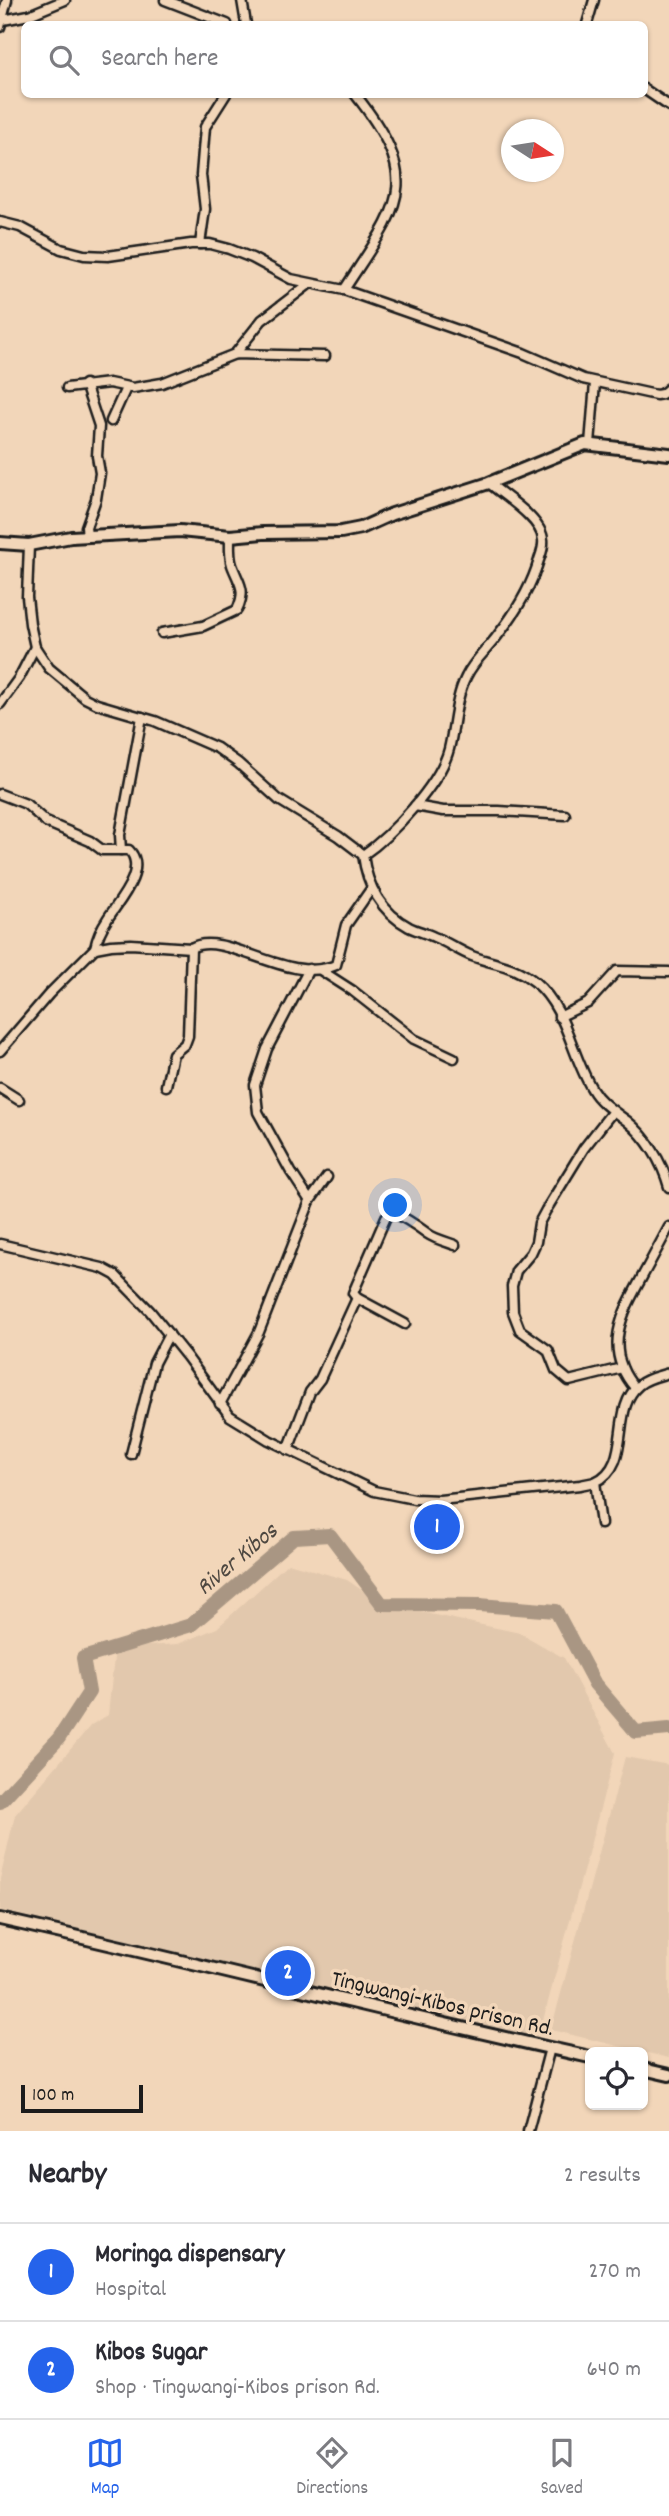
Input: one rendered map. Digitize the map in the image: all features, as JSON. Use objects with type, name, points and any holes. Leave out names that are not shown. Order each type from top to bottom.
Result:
[{"type":"street","points":[[1,23],[7,0]]},
{"type":"street","points":[[1,23],[65,0]]},
{"type":"street","points":[[164,0],[219,21]]},
{"type":"street","points":[[242,0],[246,21]]},
{"type":"street","points":[[588,21],[594,0]]},
{"type":"street","points":[[648,91],[669,106]]},
{"type":"street","points":[[200,244],[205,209],[201,175],[205,127],[223,98]]},
{"type":"street","points":[[344,290],[391,216],[398,186],[393,152],[358,98]]},
{"type":"street","points":[[0,222],[20,227],[61,249],[84,255],[107,256],[200,244],[229,249],[291,279],[344,290],[523,353],[594,383],[656,395],[669,388]]},
{"type":"street","points":[[234,354],[262,320],[310,284]]},
{"type":"street","points":[[67,387],[109,383],[126,388],[162,383],[234,354],[325,356]]},
{"type":"street","points":[[590,444],[594,383]]},
{"type":"street","points":[[85,384],[99,426],[97,456],[100,473],[96,499],[86,527],[87,536]]},
{"type":"street","points":[[111,421],[126,388]]},
{"type":"street","points":[[0,543],[29,545],[87,536],[180,531],[230,536],[341,532],[361,528],[392,514],[489,483],[580,446],[590,444],[669,454]]},
{"type":"street","points":[[363,855],[379,844],[415,806],[445,762],[466,676],[479,656],[499,634],[530,586],[543,548],[543,538],[534,521],[489,483]]},
{"type":"street","points":[[162,633],[203,626],[237,610],[241,602],[242,585],[232,565],[230,536]]},
{"type":"street","points":[[29,545],[27,597],[35,647],[49,668],[85,698],[105,707],[142,717],[227,754],[279,800],[338,836],[363,855],[365,873],[371,889],[389,912],[408,927],[473,956],[507,965],[528,977],[548,995],[590,1087],[601,1102],[642,1136],[663,1168],[669,1187]]},
{"type":"street","points":[[0,704],[19,678],[35,647]]},
{"type":"street","points":[[121,850],[120,835],[142,717]]},
{"type":"street","points":[[0,794],[26,804],[46,822],[90,841],[102,850],[130,850],[137,863],[131,882],[106,920],[95,948],[49,994],[0,1051]]},
{"type":"street","points":[[415,806],[443,811],[565,815]]},
{"type":"street","points":[[322,971],[335,965],[346,925],[371,889]]},
{"type":"street","points":[[95,948],[131,944],[191,948],[195,945],[216,944],[276,965],[322,971],[414,1039],[454,1058]]},
{"type":"street","points":[[166,1086],[173,1054],[185,1044],[188,1036],[191,948]]},
{"type":"street","points":[[309,969],[267,1049],[255,1084],[258,1112],[310,1201]]},
{"type":"street","points":[[559,1017],[588,1003],[617,971],[669,972]]},
{"type":"street","points":[[0,1088],[19,1100]]},
{"type":"street","points":[[613,1111],[583,1148],[542,1216],[531,1253],[513,1277],[511,1300],[520,1330],[548,1350],[556,1370],[569,1381],[622,1368]]},
{"type":"street","points":[[220,1404],[259,1332],[310,1201],[327,1177]]},
{"type":"street","points":[[288,1450],[310,1392],[320,1379],[357,1298],[354,1289],[386,1217],[390,1213],[396,1213],[427,1233],[455,1245]]},
{"type":"street","points":[[635,1388],[622,1368],[617,1348],[622,1315],[669,1227]]},
{"type":"street","points":[[0,1244],[106,1269],[150,1311],[211,1388],[220,1404],[240,1424],[374,1491],[414,1499],[477,1497],[595,1482],[605,1478],[615,1464],[626,1408],[635,1388],[654,1377],[669,1373]]},
{"type":"street","points":[[357,1298],[405,1324]]},
{"type":"street","points":[[131,1454],[153,1363],[169,1334]]},
{"type":"street","points":[[595,1482],[601,1524]]},
{"type":"street","name":"Tingwangi-Kibos prison Rd.","points":[[0,1919],[585,2056]]},
{"type":"street","points":[[528,2131],[550,2048]]},
{"type":"street","points":[[648,2070],[669,2075]]},
{"type":"shaded area","points":[[288,1563],[347,1580],[382,1604],[520,1633],[564,1658],[615,1753],[538,2039],[0,1910],[0,1879],[15,1815],[91,1725],[108,1715],[115,1648],[178,1644],[217,1628]]},
{"type":"shaded area","points":[[625,1757],[669,1765],[669,2058],[648,2053],[648,2047],[623,2047],[551,2030]]},
{"type":"waterway","name":"River Kibos","points":[[0,1802],[59,1738],[89,1692],[83,1658],[191,1625],[294,1537],[330,1535],[382,1604],[479,1605],[556,1611],[595,1684],[636,1732],[669,1729]]},
{"type":"place","name":"Moringa dispensary","points":[[437,1527]]},
{"type":"place","name":"Kibos Sugar","points":[[288,1973]]}]
